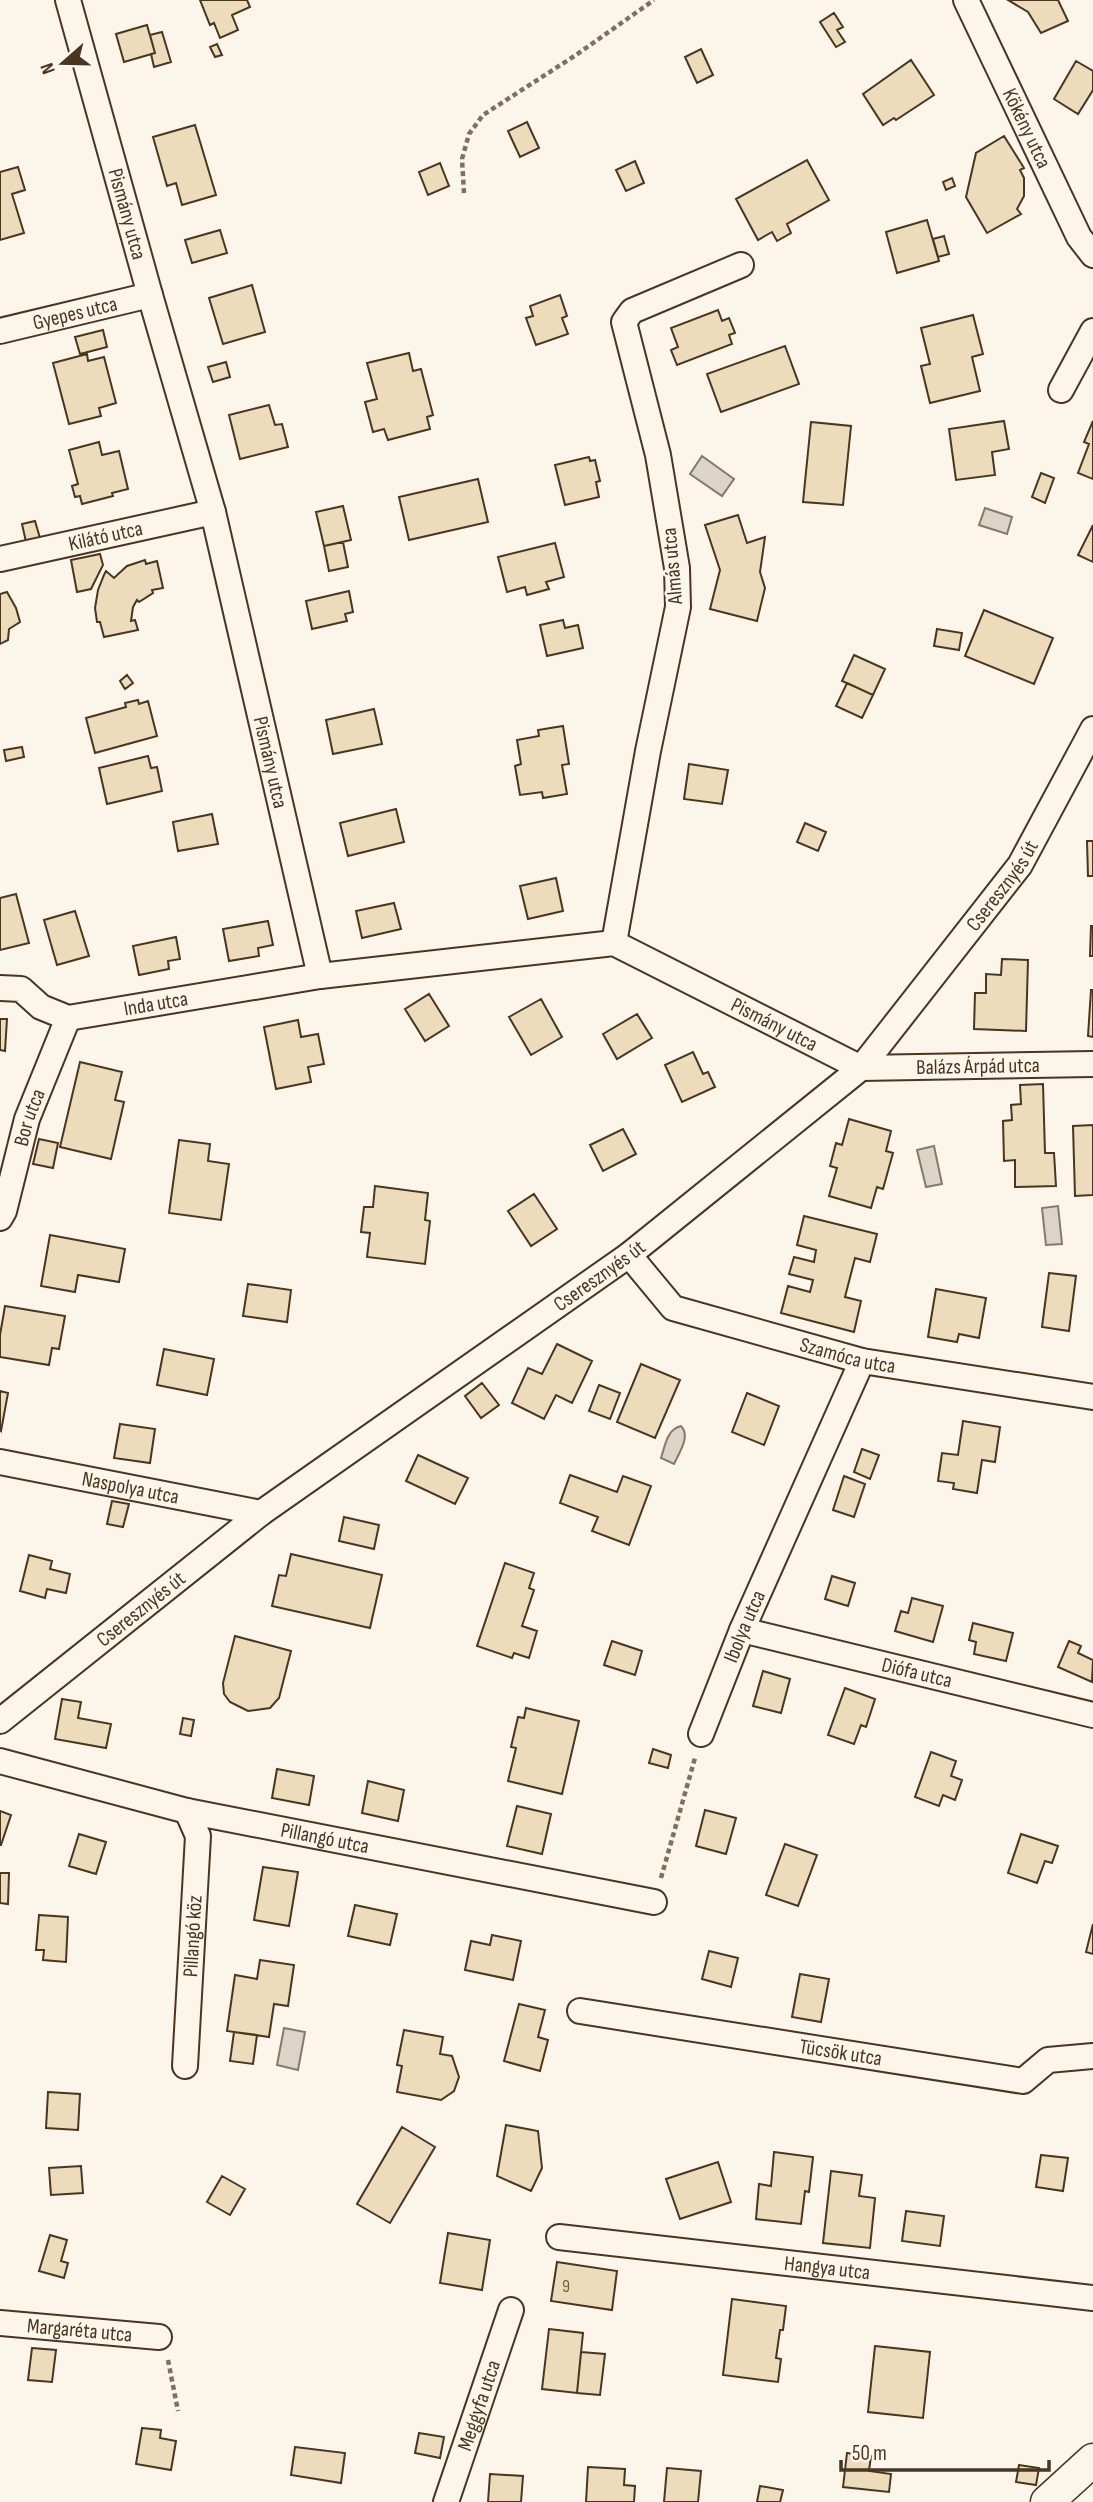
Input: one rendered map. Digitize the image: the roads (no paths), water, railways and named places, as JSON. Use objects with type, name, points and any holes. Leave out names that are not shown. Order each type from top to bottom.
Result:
[{"type":"street","name":"Pismány utca","points":[[68,0],[149,295],[213,512],[320,976]]},
{"type":"street","name":"Kökény utca","points":[[966,0],[1079,237],[1093,254]]},
{"type":"street","name":"Almás utca","points":[[614,943],[648,751],[678,607],[677,568],[658,455],[624,322],[632,311],[741,265]]},
{"type":"street","name":"Gyepes utca","points":[[0,331],[149,295]]},
{"type":"street","points":[[1061,390],[1093,331]]},
{"type":"street","name":"Kilátó utca","points":[[0,559],[213,512]]},
{"type":"street","name":"Cseresznyés út","points":[[0,1721],[261,1514],[629,1255],[861,1069],[1020,865],[1093,729]]},
{"type":"street","name":"Pismány utca","points":[[614,943],[861,1069]]},
{"type":"street","points":[[320,976],[614,943]]},
{"type":"street","name":"Inda utca","points":[[68,1018],[320,976]]},
{"type":"street","points":[[0,988],[21,989],[41,1007],[68,1018]]},
{"type":"street","name":"Bor utca","points":[[0,1218],[27,1119],[68,1018]]},
{"type":"street","name":"Balázs Árpád utca","points":[[861,1069],[1093,1064]]},
{"type":"street","name":"Szamóca utca","points":[[629,1255],[673,1308],[862,1361],[1093,1397]]},
{"type":"street","name":"Ibolya utca","points":[[701,1734],[742,1630],[862,1361]]},
{"type":"street","name":"Naspolya utca","points":[[0,1462],[261,1514]]},
{"type":"street","name":"Diófa utca","points":[[742,1630],[1093,1715]]},
{"type":"street","name":"Pillangó utca","points":[[0,1761],[187,1811],[654,1902]]},
{"type":"street","name":"Pillangó köz","points":[[184,2066],[198,1836],[187,1811]]},
{"type":"street","name":"Tücsök utca","points":[[580,2011],[1023,2081],[1048,2060],[1093,2056]]},
{"type":"street","name":"Hangya utca","points":[[559,2237],[1093,2298]]},
{"type":"street","name":"Meggyfa utca","points":[[446,2502],[511,2311]]},
{"type":"street","name":"Margaréta utca","points":[[0,2323],[159,2337]]},
{"type":"street","points":[[1047,2502],[1093,2460]]}]
